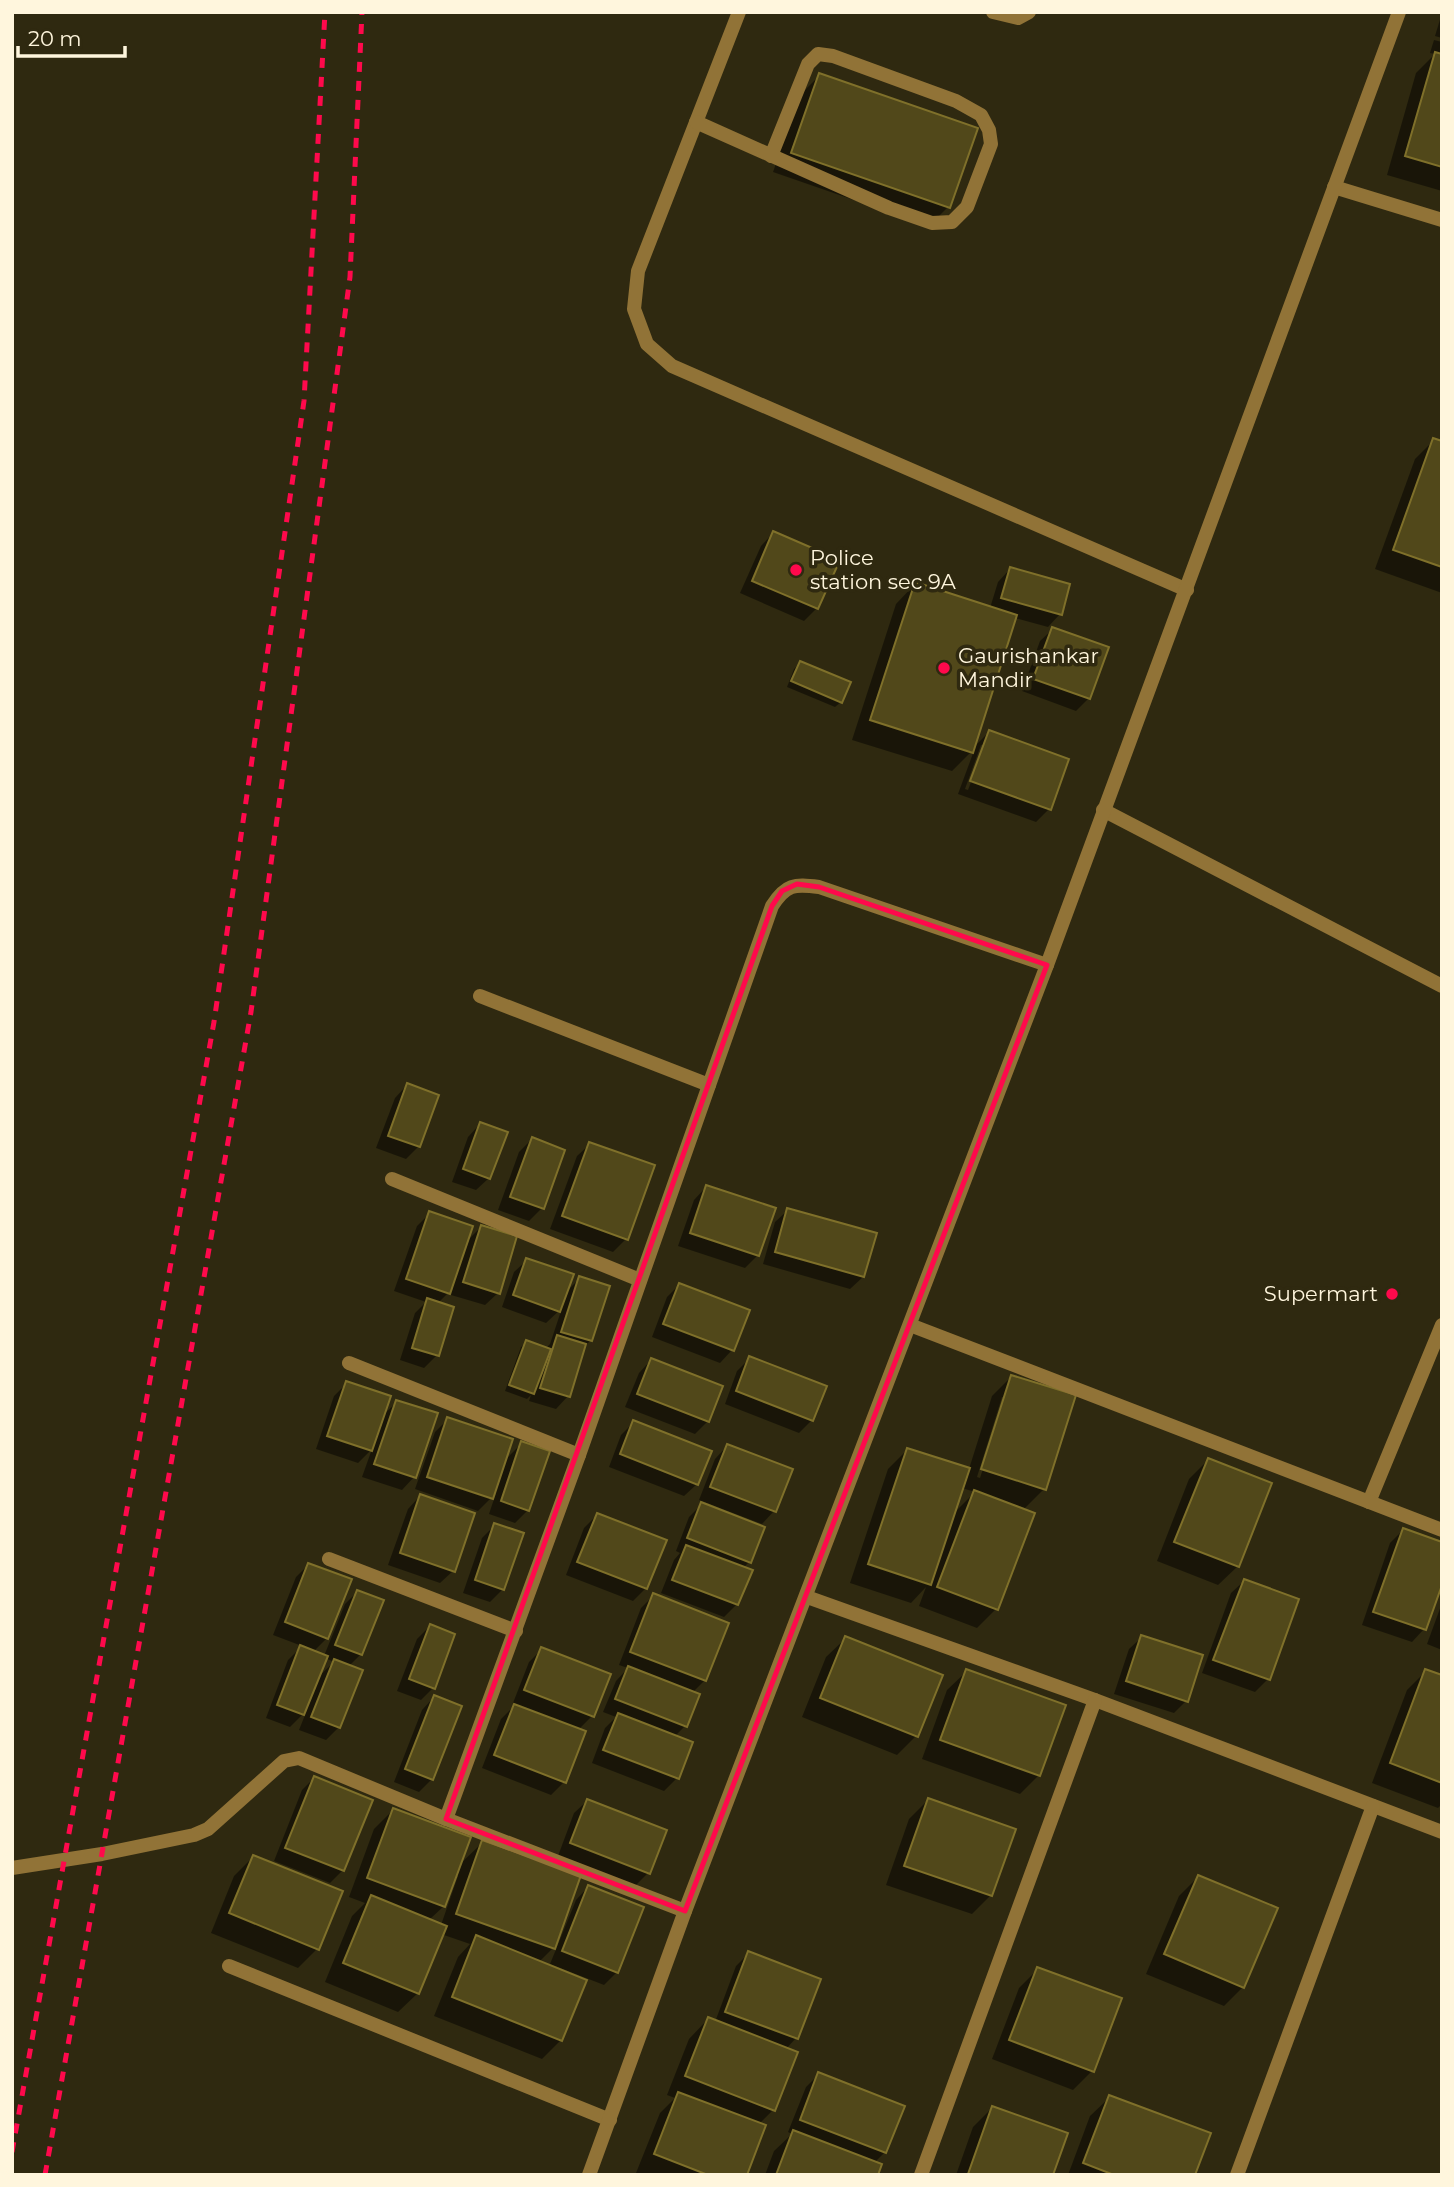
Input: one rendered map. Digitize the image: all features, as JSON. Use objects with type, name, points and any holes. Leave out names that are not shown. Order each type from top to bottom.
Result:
[{"type":"street","points":[[739,12],[638,271],[634,309],[647,344],[672,366],[1186,590]]},
{"type":"street","points":[[993,12],[1018,18],[1030,12]]},
{"type":"street","points":[[589,2175],[685,1911],[1047,965],[1399,12]]},
{"type":"street","points":[[696,122],[771,156],[889,208],[932,223],[952,222],[967,207],[991,144],[989,130],[981,115],[956,101],[833,56],[818,54],[808,64],[771,156]]},
{"type":"street","points":[[1334,187],[1442,220]]},
{"type":"street","points":[[1103,810],[1442,986]]},
{"type":"street","points":[[446,1819],[579,1455],[772,906],[782,891],[797,884],[819,887],[1047,965]]},
{"type":"street","points":[[481,996],[709,1085]]},
{"type":"street","points":[[392,1179],[640,1280]]},
{"type":"street","points":[[911,1325],[1442,1530]]},
{"type":"street","points":[[1369,1502],[1442,1325]]},
{"type":"street","points":[[349,1363],[579,1455]]},
{"type":"street","points":[[329,1559],[516,1631]]},
{"type":"street","points":[[807,1597],[1095,1700],[1442,1832]]},
{"type":"street","points":[[920,2175],[1095,1700]]},
{"type":"street","points":[[12,1868],[102,1854],[194,1835],[208,1829],[284,1761],[299,1758],[446,1819],[685,1911]]},
{"type":"street","points":[[1237,2175],[1373,1807]]},
{"type":"street","points":[[229,1966],[610,2120]]},
{"type":"highlighted area","points":[[797,884],[819,887],[1047,965],[685,1911],[446,1819],[772,906],[782,891]]},
{"type":"building","points":[[1435,52],[1442,54],[1442,167],[1405,156]]},
{"type":"building","points":[[819,73],[978,128],[950,208],[791,153]]},
{"type":"building","points":[[1433,438],[1442,441],[1442,567],[1393,550]]},
{"type":"building","name":"Police station sec 9A","points":[[773,531],[840,560],[818,609],[752,581]]},
{"type":"building","points":[[1010,567],[1070,584],[1062,615],[1001,598]]},
{"type":"building","name":"Gaurishankar Mandir","points":[[915,582],[1017,615],[973,753],[870,720]]},
{"type":"building","points":[[1052,627],[1109,647],[1090,699],[1033,679]]},
{"type":"building","points":[[800,661],[851,682],[842,703],[791,681]]},
{"type":"building","points":[[989,730],[1069,759],[1051,810],[970,781]]},
{"type":"building","points":[[407,1083],[439,1095],[420,1147],[388,1136]]},
{"type":"building","points":[[480,1122],[508,1132],[490,1179],[463,1169]]},
{"type":"building","points":[[532,1137],[565,1150],[544,1209],[510,1197]]},
{"type":"building","points":[[589,1142],[655,1165],[628,1240],[562,1216]]},
{"type":"building","points":[[706,1185],[776,1208],[759,1256],[690,1233]]},
{"type":"building","points":[[787,1208],[877,1233],[864,1277],[775,1252]]},
{"type":"building","points":[[429,1211],[473,1226],[450,1294],[406,1279]]},
{"type":"building","points":[[481,1225],[517,1236],[500,1294],[463,1282]]},
{"type":"building","points":[[526,1258],[574,1274],[560,1312],[513,1295]]},
{"type":"building","points":[[579,1276],[610,1286],[592,1341],[561,1332]]},
{"type":"building","points":[[679,1283],[750,1310],[734,1351],[663,1324]]},
{"type":"building","points":[[427,1298],[454,1307],[439,1356],[412,1348]]},
{"type":"building","points":[[557,1335],[586,1344],[570,1397],[540,1388]]},
{"type":"building","points":[[526,1340],[551,1349],[534,1394],[509,1385]]},
{"type":"building","points":[[749,1356],[827,1386],[813,1421],[736,1391]]},
{"type":"building","points":[[651,1358],[723,1386],[709,1422],[637,1394]]},
{"type":"building","points":[[1011,1375],[1076,1395],[1046,1490],[981,1469]]},
{"type":"building","points":[[346,1381],[391,1396],[372,1451],[327,1436]]},
{"type":"building","points":[[396,1400],[438,1413],[416,1478],[374,1464]]},
{"type":"building","points":[[447,1417],[513,1439],[493,1499],[427,1477]]},
{"type":"building","points":[[633,1420],[712,1451],[698,1485],[620,1454]]},
{"type":"building","points":[[521,1441],[550,1451],[529,1511],[501,1501]]},
{"type":"building","points":[[727,1444],[793,1469],[776,1512],[710,1487]]},
{"type":"building","points":[[907,1448],[970,1468],[931,1585],[868,1564]]},
{"type":"building","points":[[1208,1458],[1272,1483],[1239,1567],[1174,1542]]},
{"type":"building","points":[[974,1490],[1035,1513],[998,1610],[937,1587]]},
{"type":"building","points":[[420,1494],[475,1513],[455,1572],[400,1553]]},
{"type":"building","points":[[701,1502],[765,1527],[751,1563],[687,1538]]},
{"type":"building","points":[[597,1513],[667,1540],[647,1589],[577,1562]]},
{"type":"building","points":[[494,1523],[524,1533],[504,1590],[475,1580]]},
{"type":"building","points":[[1403,1528],[1442,1542],[1442,1585],[1426,1630],[1373,1612]]},
{"type":"building","points":[[686,1545],[753,1570],[738,1605],[672,1580]]},
{"type":"building","points":[[308,1563],[352,1579],[328,1639],[285,1622]]},
{"type":"building","points":[[1244,1579],[1299,1599],[1270,1680],[1213,1660]]},
{"type":"building","points":[[357,1590],[384,1600],[362,1655],[335,1645]]},
{"type":"building","points":[[653,1593],[729,1623],[706,1681],[630,1652]]},
{"type":"building","points":[[430,1624],[455,1634],[435,1689],[409,1679]]},
{"type":"building","points":[[1141,1635],[1203,1655],[1188,1702],[1126,1681]]},
{"type":"building","points":[[845,1636],[943,1675],[918,1737],[820,1698]]},
{"type":"building","points":[[300,1645],[328,1656],[304,1715],[277,1705]]},
{"type":"building","points":[[541,1647],[611,1674],[594,1717],[524,1690]]},
{"type":"building","points":[[334,1659],[363,1670],[340,1728],[311,1717]]},
{"type":"building","points":[[628,1666],[700,1694],[687,1727],[615,1699]]},
{"type":"building","points":[[966,1669],[1066,1705],[1040,1776],[940,1740]]},
{"type":"building","points":[[1425,1669],[1442,1675],[1442,1783],[1390,1763]]},
{"type":"building","points":[[434,1695],[462,1706],[433,1780],[405,1769]]},
{"type":"building","points":[[514,1704],[586,1731],[566,1783],[494,1755]]},
{"type":"building","points":[[618,1713],[693,1742],[679,1779],[603,1750]]},
{"type":"building","points":[[314,1776],[373,1800],[344,1871],[285,1848]]},
{"type":"building","points":[[928,1798],[1016,1829],[992,1896],[904,1866]]},
{"type":"building","points":[[587,1799],[667,1830],[650,1874],[570,1843]]},
{"type":"building","points":[[393,1808],[471,1837],[445,1907],[367,1878]]},
{"type":"building","points":[[482,1840],[581,1875],[555,1949],[456,1914]]},
{"type":"building","points":[[253,1855],[343,1891],[319,1950],[229,1913]]},
{"type":"building","points":[[1198,1875],[1278,1908],[1244,1988],[1164,1954]]},
{"type":"building","points":[[588,1885],[644,1907],[618,1973],[562,1951]]},
{"type":"building","points":[[371,1895],[447,1926],[419,1994],[343,1963]]},
{"type":"building","points":[[476,1935],[587,1980],[562,2041],[452,1997]]},
{"type":"building","points":[[748,1951],[821,1979],[798,2039],[725,2012]]},
{"type":"building","points":[[1037,1967],[1122,1998],[1094,2072],[1009,2040]]},
{"type":"building","points":[[708,2017],[798,2052],[775,2111],[685,2076]]},
{"type":"building","points":[[818,2072],[905,2106],[886,2153],[800,2120]]},
{"type":"building","points":[[678,2092],[766,2125],[747,2175],[708,2175],[654,2154]]},
{"type":"building","points":[[1109,2095],[1211,2133],[1195,2175],[1114,2175],[1083,2163]]},
{"type":"building","points":[[992,2106],[1068,2133],[1053,2175],[968,2174]]},
{"type":"building","points":[[793,2130],[882,2164],[878,2175],[776,2175]]},
{"type":"railway","points":[[12,2152],[214,1022],[304,401],[325,12]]},
{"type":"railway","points":[[45,2175],[251,1012],[350,277],[362,12]]},
{"type":"place","name":"Police station sec 9A","points":[[796,570]]},
{"type":"place","name":"Gaurishankar Mandir","points":[[944,668]]},
{"type":"place","name":"Supermart","points":[[1392,1294]]}]
